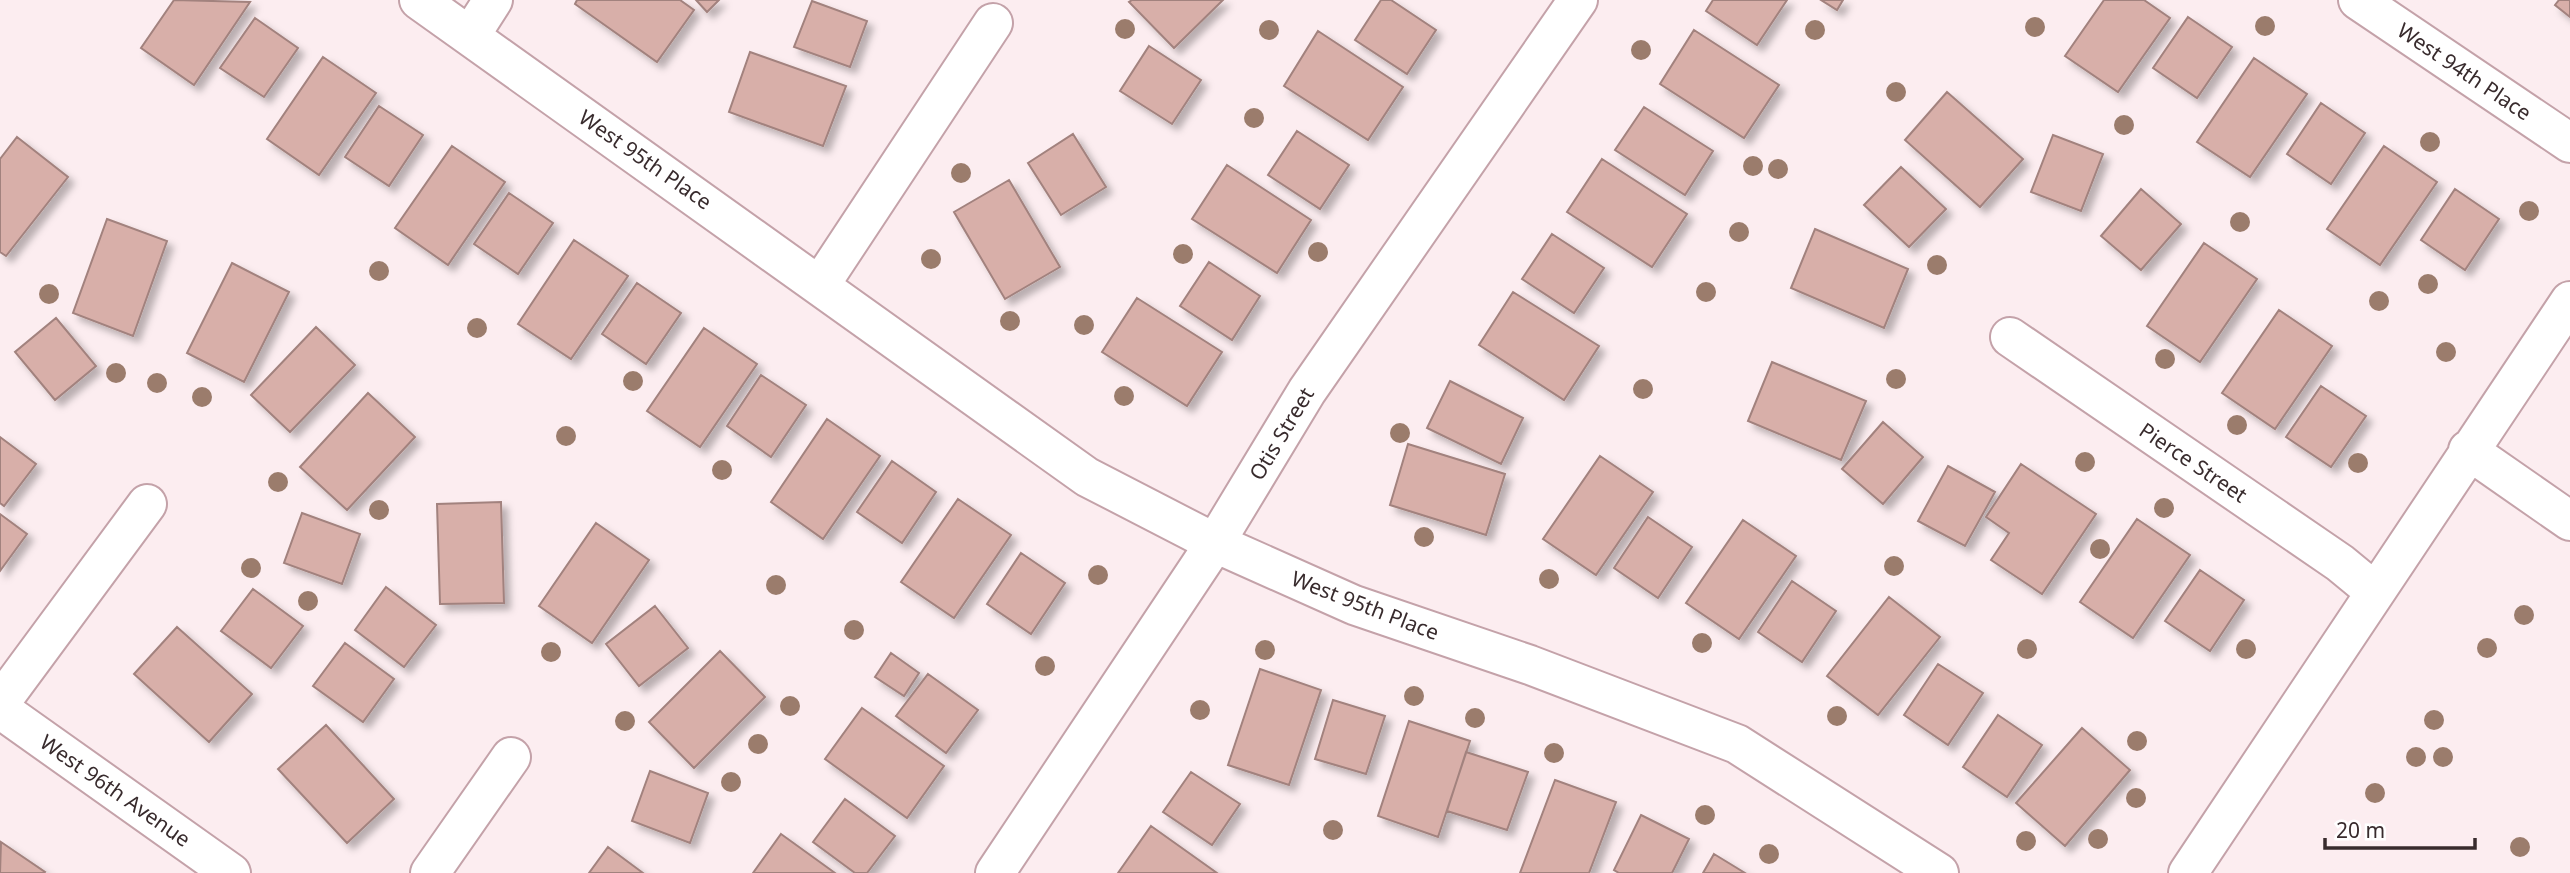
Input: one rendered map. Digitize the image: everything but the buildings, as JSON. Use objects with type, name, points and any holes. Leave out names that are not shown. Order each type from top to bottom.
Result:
[{"type":"street","name":"West 95th Place","points":[[419,0],[1087,477],[1215,543],[1354,606],[1530,665],[1737,744],[1939,873]]},
{"type":"street","points":[[470,36],[493,0]]},
{"type":"street","name":"Otis Street","points":[[995,873],[1215,543],[1307,391],[1577,0]]},
{"type":"street","name":"West 94th Place","points":[[2358,0],[2570,143]]},
{"type":"street","points":[[820,285],[993,23]]},
{"type":"street","points":[[2188,873],[2570,301]]},
{"type":"street","name":"Pierce Street","points":[[2010,337],[2340,563],[2374,591]]},
{"type":"street","points":[[2469,450],[2570,521]]},
{"type":"street","points":[[0,703],[147,504]]},
{"type":"street","name":"West 96th Avenue","points":[[0,709],[231,873]]},
{"type":"street","points":[[430,873],[511,757]]}]
